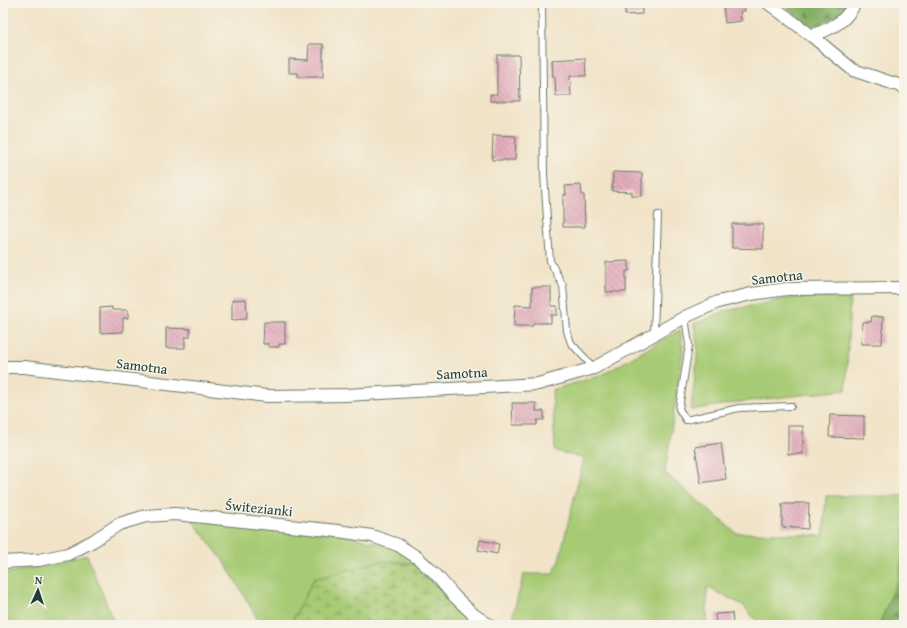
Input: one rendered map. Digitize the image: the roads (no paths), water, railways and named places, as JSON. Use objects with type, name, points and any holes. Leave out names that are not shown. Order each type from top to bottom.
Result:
[{"type":"street","points":[[768,3],[812,36],[853,70],[904,87]]},
{"type":"street","points":[[812,36],[840,23],[855,3]]},
{"type":"street","name":"Samotna","points":[[3,367],[24,367],[267,396],[346,395],[538,384],[594,368],[685,317],[718,302],[751,294],[787,289],[904,288]]},
{"type":"street","name":"Świtezianki","points":[[3,562],[39,560],[68,554],[93,541],[119,524],[146,516],[175,514],[338,531],[372,536],[398,545],[418,558],[474,615],[489,625]]},
{"type":"lane","points":[[542,3],[544,175],[550,261],[563,286],[567,331],[572,343],[594,368]]},
{"type":"lane","points":[[654,334],[658,215]]},
{"type":"lane","points":[[685,317],[689,345],[679,409],[686,420],[738,408],[791,406]]}]
